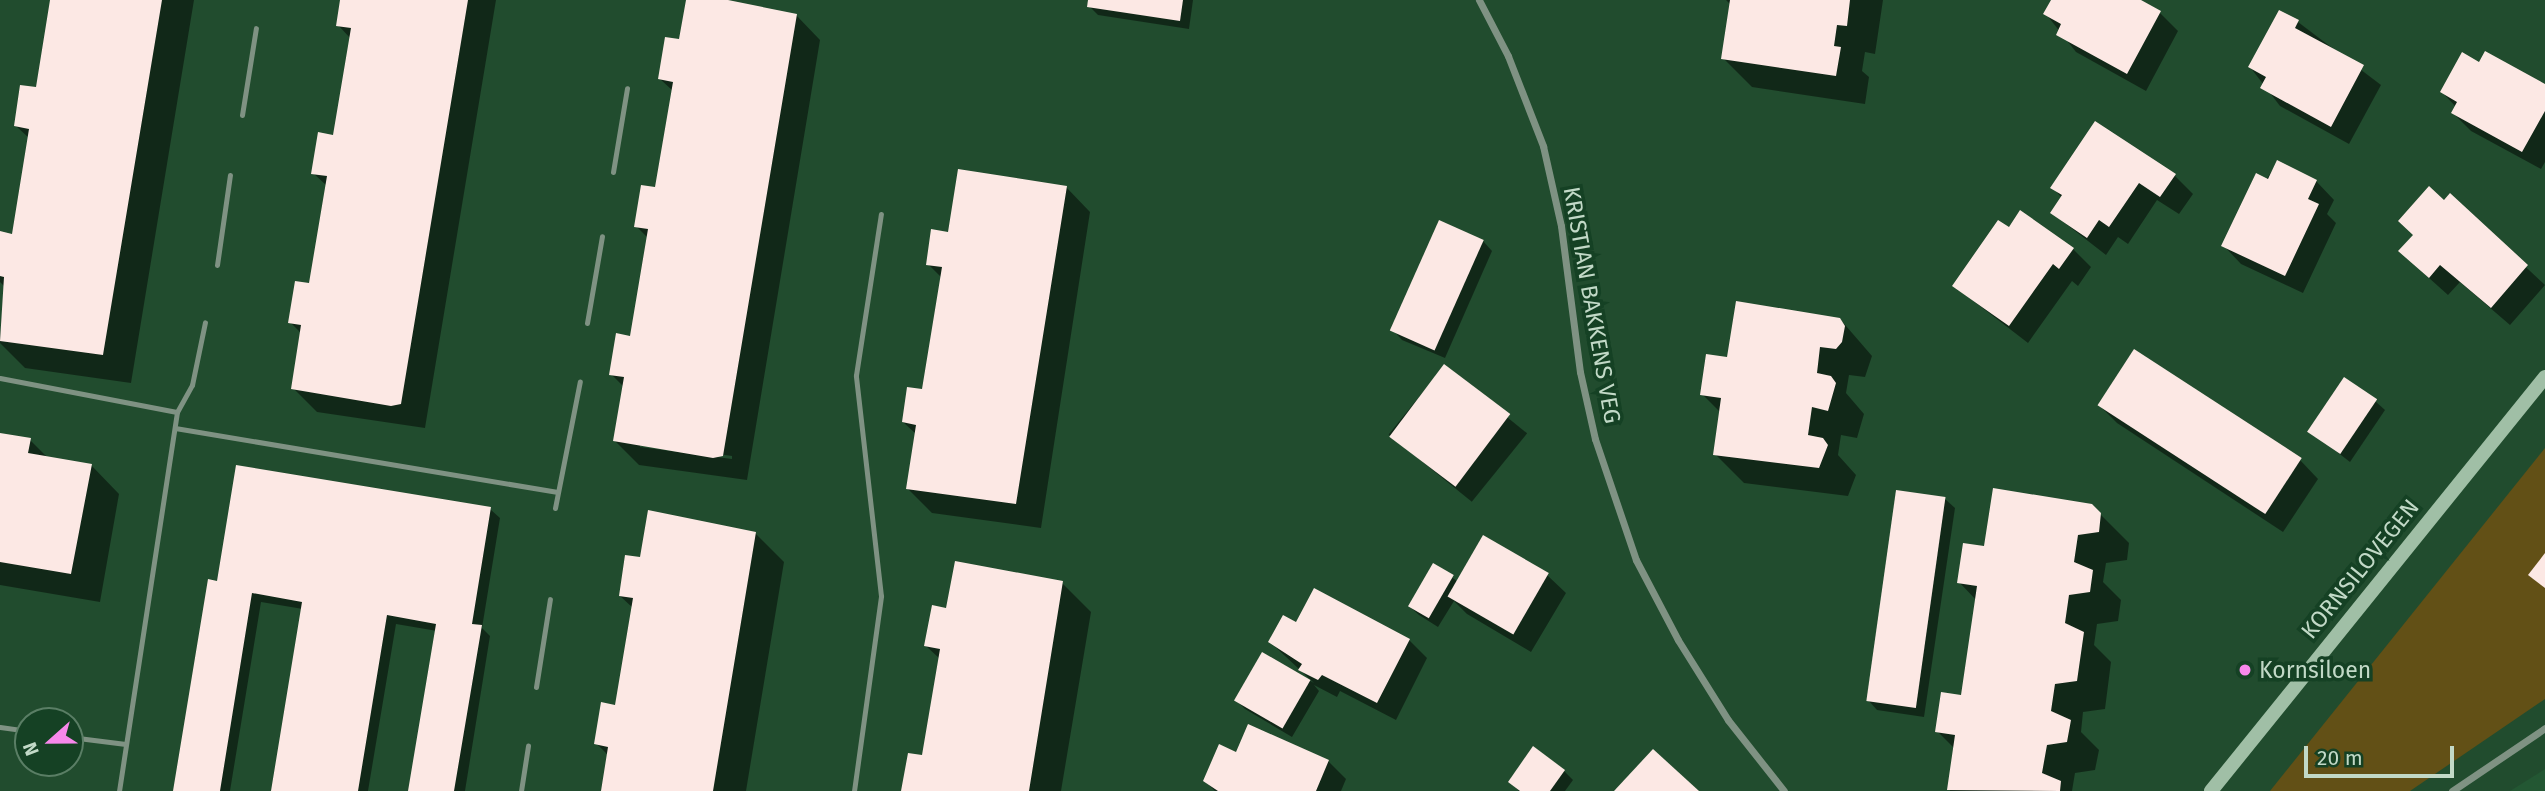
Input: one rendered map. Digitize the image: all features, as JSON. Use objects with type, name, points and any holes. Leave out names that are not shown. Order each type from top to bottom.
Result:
[{"type":"main road","name":"KORNSILOVEGEN","points":[[2211,791],[2545,377]]},
{"type":"street","name":"KRISTIAN BAKKENS VEG","points":[[1479,0],[1508,56],[1543,145],[1561,226],[1580,372],[1595,439],[1636,560],[1728,720],[1784,791]]},
{"type":"street","points":[[2452,791],[2545,728]]},
{"type":"lane","points":[[242,115],[256,28]]},
{"type":"lane","points":[[613,172],[626,88]]},
{"type":"lane","points":[[216,265],[230,175]]},
{"type":"lane","points":[[854,791],[881,596],[856,375],[881,214]]},
{"type":"lane","points":[[587,323],[602,236]]},
{"type":"lane","points":[[119,791],[177,412],[192,385],[205,322]]},
{"type":"lane","points":[[0,378],[177,412]]},
{"type":"lane","points":[[555,508],[580,381]]},
{"type":"lane","points":[[175,428],[558,492]]},
{"type":"lane","points":[[536,687],[550,599]]},
{"type":"lane","points":[[84,739],[126,744]]},
{"type":"lane","points":[[521,791],[528,746]]},
{"type":"shaded area","points":[[2545,448],[2545,699],[2410,791],[2270,791]]},
{"type":"shaded area","points":[[2545,769],[2545,791],[2510,791]]},
{"type":"building","points":[[50,0],[162,0],[103,355],[0,341],[4,277],[0,276],[0,231],[12,234],[29,129],[14,126],[20,85],[36,87]]},
{"type":"building","points":[[340,0],[468,0],[401,404],[391,406],[291,389],[301,325],[288,323],[295,281],[309,283],[327,176],[311,174],[318,132],[333,135],[351,28],[336,26]]},
{"type":"building","points":[[686,0],[728,0],[797,14],[723,456],[713,458],[613,441],[624,377],[609,375],[616,333],[630,336],[648,229],[634,227],[641,185],[655,187],[673,82],[658,79],[665,37],[679,39]]},
{"type":"building","points":[[1088,0],[1183,0],[1180,21],[1087,7]]},
{"type":"building","points":[[1730,0],[1850,0],[1847,26],[1837,25],[1834,46],[1841,47],[1836,76],[1721,59]]},
{"type":"building","points":[[2051,0],[2141,0],[2161,11],[2127,74],[2056,35],[2061,24],[2043,14]]},
{"type":"building","points":[[2279,10],[2299,20],[2295,28],[2364,65],[2331,127],[2260,88],[2266,77],[2248,67]]},
{"type":"building","points":[[2485,51],[2545,84],[2545,111],[2522,152],[2451,113],[2457,102],[2440,92],[2462,52],[2479,62]]},
{"type":"building","points":[[2095,121],[2176,174],[2160,197],[2139,183],[2109,227],[2099,220],[2087,238],[2050,213],[2062,195],[2050,188]]},
{"type":"building","points":[[2277,160],[2317,180],[2308,199],[2319,204],[2285,276],[2221,246],[2256,173],[2268,179]]},
{"type":"building","points":[[958,169],[1067,186],[1016,504],[906,489],[916,425],[902,422],[907,387],[922,389],[942,267],[926,265],[931,229],[948,232]]},
{"type":"building","points":[[2429,186],[2444,200],[2450,193],[2528,265],[2491,308],[2440,265],[2429,278],[2398,251],[2413,235],[2398,221]]},
{"type":"building","points":[[2020,210],[2074,248],[2059,269],[2053,264],[2009,326],[1952,286],[1998,220],[2009,227]]},
{"type":"building","points":[[1439,220],[1484,240],[1435,350],[1390,331]]},
{"type":"building","points":[[1736,301],[1840,318],[1845,326],[1842,342],[1836,349],[1820,347],[1817,373],[1831,376],[1836,383],[1828,411],[1812,407],[1808,435],[1823,438],[1828,445],[1819,468],[1713,455],[1721,398],[1700,395],[1706,354],[1727,357]]},
{"type":"building","points":[[2134,349],[2302,458],[2265,514],[2098,405]]},
{"type":"building","points":[[1444,364],[1510,414],[1456,487],[1389,437]]},
{"type":"building","points":[[2344,377],[2377,399],[2340,454],[2307,432]]},
{"type":"building","points":[[0,433],[31,438],[28,453],[92,464],[71,574],[0,562]]},
{"type":"building","points":[[236,465],[491,507],[472,624],[482,625],[454,791],[408,791],[436,624],[387,615],[358,791],[271,791],[302,602],[252,593],[220,791],[173,791],[208,579],[217,581]]},
{"type":"building","points":[[1993,488],[2092,504],[2101,513],[2099,532],[2078,535],[2074,562],[2093,570],[2090,592],[2069,595],[2065,623],[2084,632],[2077,681],[2055,684],[2051,711],[2071,720],[2067,742],[2047,745],[2042,773],[2061,781],[2060,791],[1947,790],[1955,735],[1935,732],[1941,692],[1961,695],[1977,586],[1957,583],[1963,543],[1984,546]]},
{"type":"building","points":[[1896,490],[1946,497],[1916,708],[1866,701]]},
{"type":"building","points":[[648,510],[756,532],[713,791],[601,791],[608,747],[594,744],[601,702],[615,705],[633,598],[619,596],[625,555],[640,557]]},
{"type":"building","points":[[1483,535],[1549,573],[1513,634],[1448,596]]},
{"type":"building","points":[[2545,553],[2545,588],[2528,575]]},
{"type":"building","points":[[955,561],[1063,581],[1029,791],[901,791],[908,753],[922,755],[940,649],[924,646],[932,605],[946,608]]},
{"type":"building","points":[[1433,563],[1454,575],[1429,618],[1408,606]]},
{"type":"building","points":[[1314,588],[1410,639],[1377,703],[1322,675],[1318,680],[1298,670],[1302,664],[1268,642],[1283,615],[1296,622]]},
{"type":"building","points":[[1262,652],[1310,680],[1282,728],[1234,700]]},
{"type":"building","points":[[1248,724],[1329,760],[1316,791],[1218,791],[1203,781],[1219,744],[1236,752]]},
{"type":"building","points":[[1533,746],[1565,770],[1550,791],[1520,791],[1508,782]]},
{"type":"building","points":[[1653,749],[1699,791],[1614,791]]},
{"type":"place","name":"Kornsiloen","points":[[2245,670]]}]
